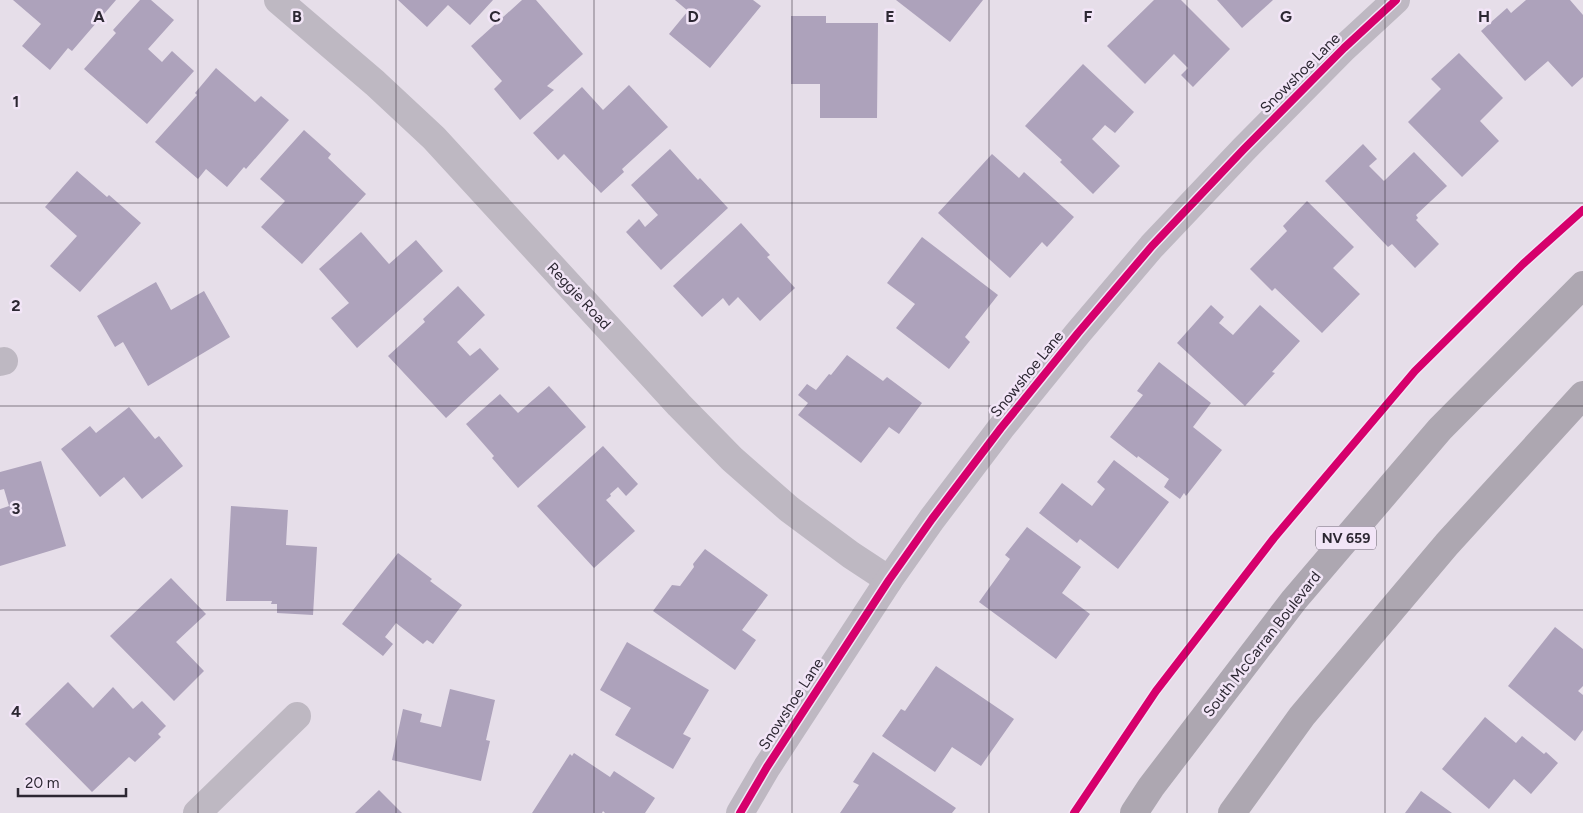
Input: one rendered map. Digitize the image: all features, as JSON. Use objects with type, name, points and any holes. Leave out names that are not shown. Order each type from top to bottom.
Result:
[{"type":"main road","name":"South McCarran Boulevard","points":[[1134,813],[1151,787],[1313,577],[1440,429],[1583,285]]},
{"type":"main road","points":[[1232,813],[1302,716],[1446,544],[1583,395]]},
{"type":"street","name":"Reggie Road","points":[[278,0],[375,83],[434,138],[665,390],[732,459],[789,509],[851,555],[889,580]]},
{"type":"street","name":"Snowshoe Lane","points":[[740,813],[767,767],[889,580],[932,518],[1001,428],[1152,246],[1344,48],[1396,0]]},
{"type":"street","points":[[197,813],[297,716]]},
{"type":"building","points":[[13,0],[116,0],[72,51],[68,48],[50,70],[22,46],[41,24]]},
{"type":"building","points":[[140,0],[151,0],[174,20],[148,49],[162,62],[172,51],[194,71],[147,124],[84,69],[116,33],[113,30]]},
{"type":"building","points":[[398,0],[493,0],[470,25],[448,5],[427,27]]},
{"type":"building","points":[[522,0],[536,0],[583,54],[547,86],[554,90],[520,120],[494,89],[502,81],[471,46]]},
{"type":"building","points":[[675,0],[753,0],[761,6],[710,68],[669,34],[688,11]]},
{"type":"building","points":[[896,0],[983,0],[950,42]]},
{"type":"building","points":[[1154,0],[1181,0],[1230,49],[1193,87],[1181,75],[1188,68],[1174,54],[1145,84],[1107,46]]},
{"type":"building","points":[[1217,0],[1273,0],[1242,28]]},
{"type":"building","points":[[1526,0],[1570,0],[1583,15],[1583,77],[1572,87],[1548,61],[1525,81],[1481,31],[1507,8],[1511,13]]},
{"type":"building","points":[[791,16],[826,16],[826,23],[878,23],[877,118],[820,118],[820,84],[791,84]]},
{"type":"building","points":[[1459,53],[1503,98],[1480,121],[1499,141],[1462,177],[1408,122],[1441,89],[1431,79]]},
{"type":"building","points":[[1083,64],[1134,112],[1115,133],[1105,125],[1092,139],[1120,166],[1093,194],[1060,162],[1062,160],[1025,126]]},
{"type":"building","points":[[216,68],[255,102],[261,96],[289,120],[246,169],[244,167],[227,187],[206,169],[198,179],[155,142],[197,95],[195,93]]},
{"type":"building","points":[[629,85],[668,127],[622,169],[624,172],[601,193],[564,154],[558,160],[533,133],[582,87],[603,110]]},
{"type":"building","points":[[304,130],[331,154],[328,158],[366,194],[302,264],[261,227],[285,201],[260,179]]},
{"type":"building","points":[[1363,144],[1377,159],[1369,166],[1384,181],[1414,152],[1447,186],[1416,215],[1418,218],[1416,220],[1439,244],[1415,268],[1392,244],[1388,247],[1325,181]]},
{"type":"building","points":[[670,149],[698,180],[700,178],[728,208],[661,270],[626,232],[639,219],[645,227],[658,215],[631,185]]},
{"type":"building","points":[[992,154],[1019,178],[1024,172],[1074,217],[1047,247],[1042,242],[1010,278],[938,213]]},
{"type":"building","points":[[77,171],[107,197],[109,195],[141,223],[80,292],[50,266],[77,236],[45,207]]},
{"type":"building","points":[[1307,201],[1354,247],[1333,268],[1360,294],[1322,333],[1275,288],[1272,291],[1250,269],[1287,231],[1283,226]]},
{"type":"building","points":[[741,223],[770,255],[767,257],[795,288],[760,321],[738,297],[729,306],[723,298],[702,317],[673,286]]},
{"type":"building","points":[[361,232],[389,264],[416,240],[443,271],[357,348],[331,318],[349,303],[319,269]]},
{"type":"building","points":[[922,237],[998,295],[965,337],[970,342],[949,369],[896,328],[915,304],[887,283]]},
{"type":"building","points":[[156,282],[171,310],[204,291],[230,337],[148,386],[123,342],[115,347],[97,316]]},
{"type":"building","points":[[458,286],[485,315],[457,342],[470,356],[480,348],[499,369],[446,418],[388,356],[425,322],[423,319]]},
{"type":"building","points":[[1211,305],[1224,317],[1219,323],[1233,335],[1260,305],[1300,341],[1272,372],[1275,373],[1245,406],[1177,343]]},
{"type":"building","points":[[847,355],[883,381],[887,377],[922,403],[899,434],[889,427],[861,463],[798,415],[808,403],[798,395],[807,384],[816,390]]},
{"type":"building","points":[[1159,362],[1211,403],[1193,427],[1222,450],[1186,496],[1184,493],[1180,499],[1164,487],[1169,479],[1110,437],[1143,395],[1137,391]]},
{"type":"building","points":[[549,386],[586,427],[518,488],[492,458],[494,456],[466,424],[500,394],[518,413]]},
{"type":"building","points":[[129,407],[155,439],[159,436],[183,466],[142,499],[124,477],[100,497],[61,449],[90,426],[96,433]]},
{"type":"building","points":[[603,446],[638,484],[626,496],[618,487],[606,500],[635,531],[594,568],[537,506]]},
{"type":"building","points":[[1114,460],[1169,502],[1118,569],[1080,539],[1077,543],[1039,513],[1062,483],[1092,506],[1105,489],[1097,482]]},
{"type":"building","points":[[41,461],[66,546],[0,566],[0,509],[9,506],[4,489],[0,490],[0,472]]},
{"type":"building","points":[[231,506],[288,510],[286,545],[317,547],[313,615],[277,613],[277,604],[271,604],[272,601],[226,601]]},
{"type":"building","points":[[1027,527],[1081,567],[1062,593],[1090,614],[1056,659],[979,602],[1010,559],[1005,555]]},
{"type":"building","points":[[705,549],[768,595],[742,630],[756,640],[735,670],[653,611],[672,585],[680,586],[694,567],[693,564]]},
{"type":"building","points":[[398,553],[432,579],[430,581],[462,605],[433,644],[427,640],[423,644],[396,623],[385,637],[393,644],[383,656],[342,624]]},
{"type":"building","points":[[171,578],[206,614],[176,642],[204,671],[174,701],[110,636]]},
{"type":"building","points":[[1555,627],[1583,649],[1583,686],[1578,691],[1583,695],[1583,730],[1575,741],[1508,686]]},
{"type":"building","points":[[627,642],[709,690],[683,734],[691,738],[673,769],[615,735],[631,708],[600,690]]},
{"type":"building","points":[[936,666],[1014,719],[981,766],[952,747],[935,772],[882,736],[901,709],[905,711]]},
{"type":"building","points":[[68,682],[93,708],[113,687],[133,709],[142,701],[166,726],[158,734],[161,737],[135,762],[129,757],[92,792],[25,724]]},
{"type":"building","points":[[450,689],[495,700],[486,740],[490,741],[481,781],[392,760],[403,709],[422,714],[420,722],[441,727]]},
{"type":"building","points":[[1485,717],[1516,743],[1522,736],[1544,754],[1546,752],[1558,763],[1531,794],[1514,779],[1489,809],[1442,769]]},
{"type":"building","points":[[873,752],[956,808],[952,813],[840,813],[859,785],[853,782]]},
{"type":"building","points":[[574,753],[610,777],[614,771],[655,798],[645,813],[605,813],[603,811],[602,813],[532,813],[570,754],[572,756]]},
{"type":"building","points":[[379,790],[402,813],[355,813]]},
{"type":"building","points":[[1421,791],[1452,813],[1405,813]]},
{"type":"cycle path","points":[[740,813],[767,767],[889,580],[932,519],[1001,428],[1152,246],[1344,48],[1396,0]]},
{"type":"cycle path","points":[[1074,813],[1156,691],[1274,538],[1415,371],[1523,264],[1583,210]]}]
